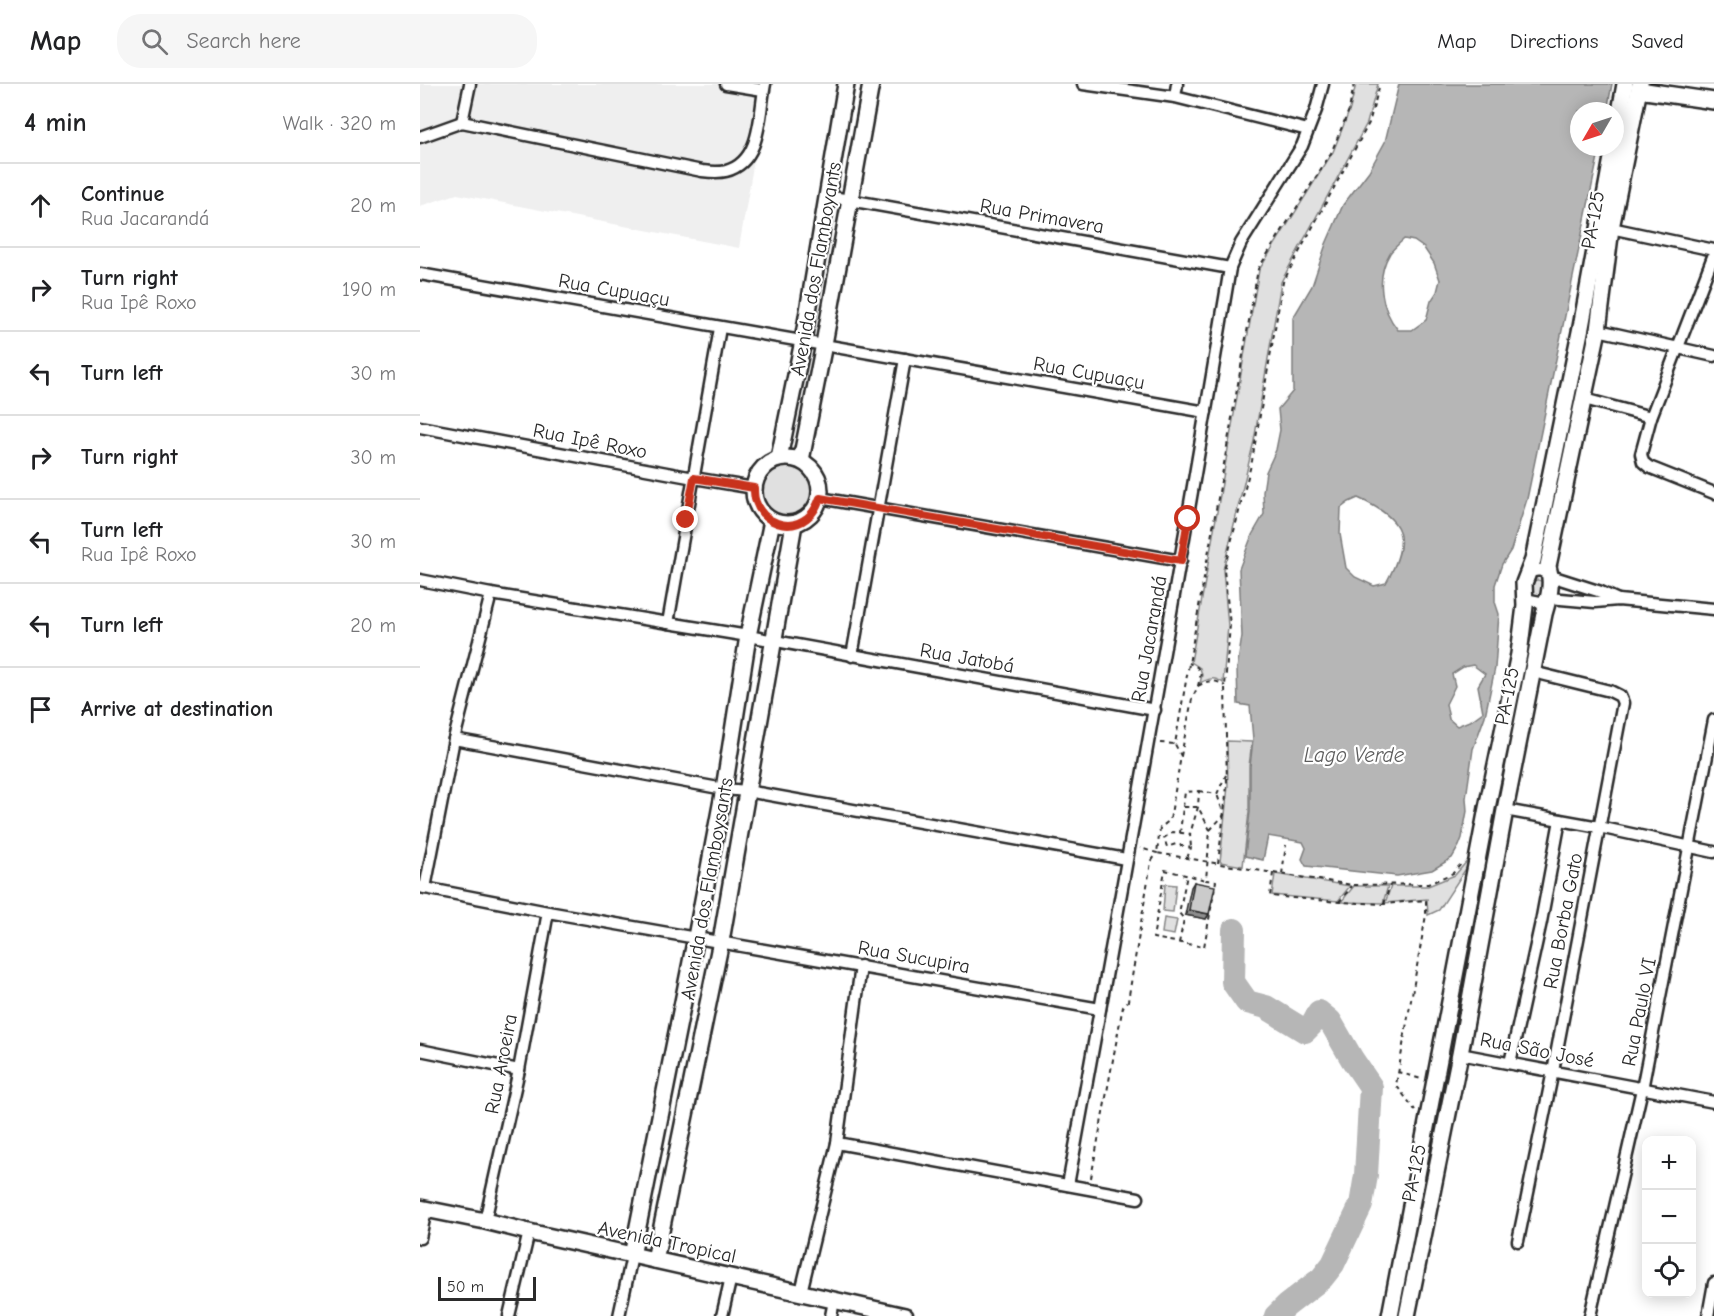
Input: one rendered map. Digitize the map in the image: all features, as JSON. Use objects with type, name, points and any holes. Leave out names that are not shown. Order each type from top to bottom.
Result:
[{"type":"street","points":[[462,122],[470,84]]},
{"type":"street","points":[[420,137],[462,122],[702,171],[724,172],[740,164],[752,149],[756,138],[764,87],[726,84]]},
{"type":"street","name":"Avenida dos Flamboyants","points":[[779,459],[803,341],[846,84]]},
{"type":"street","name":"Avenida dos Flamboyants","points":[[801,460],[871,84]]},
{"type":"street","points":[[1083,84],[1175,97],[1308,130]]},
{"type":"street","points":[[1175,97],[1177,84]]},
{"type":"street","name":"Rua Jacarandá","points":[[1068,1185],[1155,710],[1230,267],[1241,243],[1302,146],[1323,84]]},
{"type":"street","points":[[1624,116],[1635,86],[1714,101]]},
{"type":"street","name":"PA-125","points":[[1407,1316],[1460,1054],[1505,810],[1549,598],[1551,576],[1548,566],[1598,330],[1611,228],[1635,86]]},
{"type":"street","name":"PA-125","points":[[1390,1316],[1487,808],[1519,654],[1524,583],[1533,560],[1581,327],[1612,156]]},
{"type":"street","name":"Rua Primavera","points":[[827,196],[1230,267]]},
{"type":"street","points":[[1611,228],[1714,252],[1651,417],[1641,454],[1643,462],[1649,466],[1714,493]]},
{"type":"street","name":"Rua Cupuaçu","points":[[420,274],[1206,412]]},
{"type":"street","points":[[668,623],[720,328]]},
{"type":"street","points":[[1598,330],[1714,356]]},
{"type":"street","points":[[852,656],[905,358]]},
{"type":"street","points":[[1588,400],[1651,417]]},
{"type":"street","name":"Rua Ipê Roxo","points":[[420,427],[754,488]]},
{"type":"street","points":[[790,458],[801,460],[817,476],[821,487],[820,498],[815,510],[806,519],[794,524],[783,525],[772,521],[761,513],[755,501],[756,478],[770,462],[790,458]]},
{"type":"street","points":[[820,498],[1181,561]]},
{"type":"street","name":"Avenida dos Flamboysants","points":[[632,1256],[696,937],[724,789],[748,636],[772,521]]},
{"type":"street","name":"Avenida dos Flamboysants","points":[[655,1260],[721,941],[794,524]]},
{"type":"street","points":[[1528,572],[1540,570],[1618,600]]},
{"type":"street","points":[[420,580],[491,594],[748,636]]},
{"type":"street","points":[[422,888],[454,739],[491,594]]},
{"type":"street","points":[[1524,595],[1535,602],[1549,598],[1594,602],[1618,600],[1714,609]]},
{"type":"street","name":"Rua Jatobá","points":[[748,636],[1155,710]]},
{"type":"street","name":"Rua Borba Gato","points":[[1518,1241],[1623,703],[1620,696],[1610,691],[1533,672]]},
{"type":"street","name":"Rua Paulo VI","points":[[1591,1313],[1642,1089],[1714,720]]},
{"type":"street","points":[[454,739],[1126,859]]},
{"type":"street","points":[[1505,810],[1599,827],[1714,852]]},
{"type":"street","points":[[1510,1063],[1560,820]]},
{"type":"street","name":"Rua Sucupira","points":[[422,888],[1100,1008]]},
{"type":"street","name":"Rua Aroeira","points":[[485,1221],[519,1070],[548,912]]},
{"type":"street","points":[[801,1292],[837,1143],[861,966]]},
{"type":"street","points":[[420,1050],[519,1070]]},
{"type":"street","name":"Rua São José","points":[[1460,1054],[1714,1102]]},
{"type":"street","points":[[837,1143],[1138,1198]]},
{"type":"street","points":[[420,1238],[423,1209]]},
{"type":"street","name":"Avenida Tropical","points":[[423,1209],[801,1292],[833,1308],[905,1316]]},
{"type":"street","points":[[509,1316],[529,1232]]},
{"type":"street","points":[[619,1316],[632,1256]]},
{"type":"street","points":[[722,1316],[731,1277]]},
{"type":"street","points":[[1707,1316],[1714,1283]]},
{"type":"path","points":[[1181,756],[1175,744],[1258,269],[1331,153],[1349,110],[1354,84]]},
{"type":"path","points":[[1218,862],[1227,786],[1225,686],[1230,625],[1224,570],[1252,461],[1283,282],[1369,123],[1380,84]]},
{"type":"path","points":[[1089,1189],[1122,1011],[1128,1001],[1151,862],[1157,853],[1160,828],[1170,820],[1192,699],[1201,673],[1197,667],[1189,663]]},
{"type":"path","points":[[1198,686],[1212,681],[1225,686]]},
{"type":"path","points":[[1148,743],[1175,744]]},
{"type":"path","points":[[1224,815],[1217,794],[1227,772]]},
{"type":"path","points":[[1180,833],[1185,792],[1199,791],[1217,794]]},
{"type":"path","points":[[1187,858],[1191,848],[1190,834],[1198,807],[1199,791]]},
{"type":"path","points":[[1183,807],[1198,807]]},
{"type":"path","points":[[1198,807],[1210,830],[1206,880]]},
{"type":"path","points":[[1210,830],[1224,815]]},
{"type":"path","points":[[1190,834],[1172,832],[1164,838],[1167,847],[1176,844],[1191,848]]},
{"type":"path","points":[[1282,874],[1286,844]]},
{"type":"path","points":[[1129,845],[1157,853],[1353,885],[1428,884],[1453,873]]},
{"type":"path","points":[[1165,870],[1187,875],[1216,881],[1204,947],[1153,938],[1165,870]]},
{"type":"path","points":[[1274,873],[1270,896],[1383,904],[1426,900],[1426,915],[1396,1085],[1416,1112]]},
{"type":"path","points":[[1179,943],[1184,919],[1179,913],[1187,875]]},
{"type":"path","points":[[1339,902],[1353,885]]},
{"type":"path","points":[[1383,904],[1390,885]]},
{"type":"shaded area","points":[[420,84],[767,84],[739,248],[457,194],[420,206]]},
{"type":"shaded area","points":[[1356,84],[1378,84],[1367,123],[1281,282],[1254,441],[1223,570],[1228,626],[1223,683],[1212,679],[1200,683],[1202,675],[1200,668],[1191,662],[1259,270],[1333,152],[1350,109]]},
{"type":"shaded area","points":[[786,464],[796,466],[804,472],[810,480],[812,490],[810,500],[804,508],[796,514],[786,516],[776,514],[768,508],[762,500],[760,490],[762,480],[768,472],[776,466]]},
{"type":"shaded area","points":[[1534,580],[1540,580],[1545,588],[1543,594],[1534,596],[1529,591],[1529,585]]},
{"type":"shaded area","points":[[1227,741],[1252,742],[1249,766],[1249,812],[1243,866],[1220,862],[1228,786]]},
{"type":"shaded area","points":[[1469,859],[1467,867],[1439,910],[1428,915],[1427,899],[1385,903],[1391,886],[1428,886],[1455,875]]},
{"type":"shaded area","points":[[1275,874],[1350,886],[1338,901],[1272,895]]},
{"type":"shaded area","points":[[1165,884],[1176,885],[1173,912],[1163,911]]},
{"type":"shaded area","points":[[1354,886],[1388,886],[1383,903],[1341,902]]},
{"type":"shaded area","points":[[1164,918],[1177,920],[1174,935],[1162,933]]},
{"type":"water","name":"Lago Verde","points":[[1399,84],[1612,84],[1609,102],[1570,102],[1570,156],[1598,156],[1527,499],[1511,550],[1502,564],[1495,585],[1495,602],[1499,614],[1495,668],[1485,716],[1473,749],[1462,838],[1452,858],[1432,870],[1397,876],[1306,866],[1302,859],[1306,848],[1303,842],[1268,836],[1263,860],[1245,856],[1250,812],[1250,767],[1253,739],[1250,706],[1238,704],[1237,669],[1242,636],[1239,569],[1252,535],[1264,514],[1263,492],[1266,472],[1276,450],[1280,430],[1278,409],[1293,391],[1293,318],[1312,286],[1326,244],[1343,205],[1369,171],[1385,142]],"holes":[[[1404,239],[1414,241],[1424,248],[1434,263],[1440,280],[1426,320],[1412,330],[1398,330],[1387,313],[1381,283],[1385,263],[1390,253]],[[1358,498],[1386,514],[1394,522],[1399,532],[1401,542],[1399,554],[1386,583],[1374,586],[1355,577],[1346,568],[1340,534],[1341,508]],[[1473,665],[1485,674],[1478,686],[1483,712],[1472,720],[1457,726],[1449,719],[1446,704],[1455,686],[1452,674],[1463,667]]]},
{"type":"building","points":[[1194,882],[1215,886],[1209,914],[1189,910]]},
{"type":"waterway","points":[[1234,930],[1233,982],[1247,1002],[1266,1007],[1305,1031],[1319,1012],[1330,1021],[1371,1087],[1366,1175],[1361,1205],[1333,1264],[1322,1278],[1276,1316]]},
{"type":"route","points":[[686,520],[694,478],[754,488],[755,501],[761,513],[783,525],[794,524],[806,519],[815,510],[820,498],[1181,561],[1188,519]]}]
